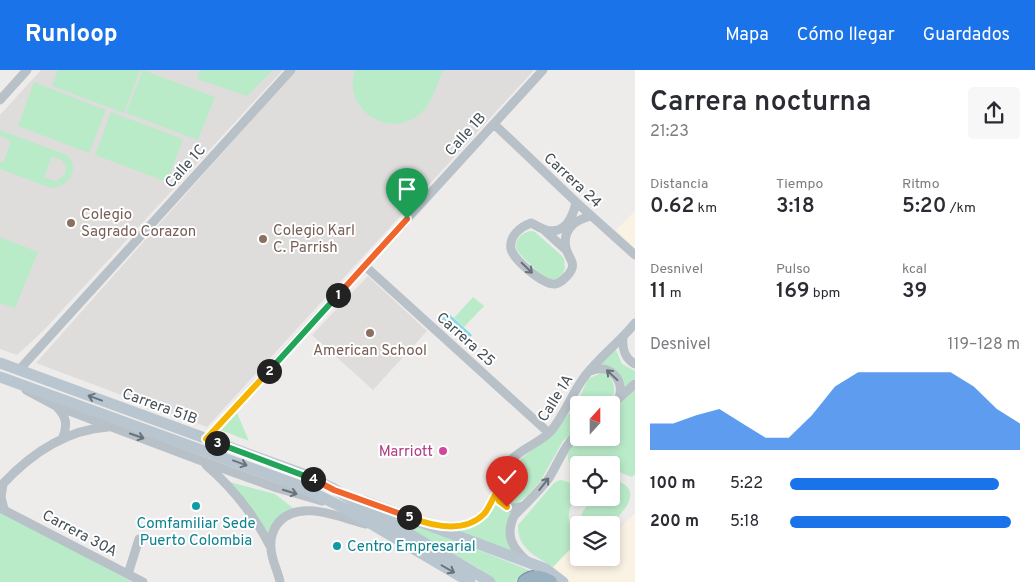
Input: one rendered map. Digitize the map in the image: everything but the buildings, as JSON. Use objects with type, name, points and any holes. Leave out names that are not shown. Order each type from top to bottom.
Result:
[{"type":"highway","points":[[525,582],[530,578],[536,577],[550,582]]},
{"type":"main road","name":"Carrera 51B","points":[[0,363],[303,474],[334,490],[490,582]]},
{"type":"main road","name":"Carrera 51B","points":[[0,377],[295,484],[346,509],[470,582]]},
{"type":"main road","points":[[334,490],[532,564],[546,570],[563,582]]},
{"type":"street","points":[[0,100],[27,70]]},
{"type":"street","name":"Calle 1C","points":[[19,370],[291,70]]},
{"type":"street","name":"Calle 1B","points":[[206,439],[543,70]]},
{"type":"street","name":"Carrera 24","points":[[494,124],[635,255]]},
{"type":"street","points":[[544,230],[553,231],[568,223],[573,216],[576,202]]},
{"type":"street","points":[[566,250],[566,234],[571,226],[578,219],[591,216]]},
{"type":"street","points":[[531,224],[544,230],[571,257],[570,272],[562,282],[547,283],[528,271],[512,251],[511,242],[515,234],[522,227],[531,224]]},
{"type":"street","name":"Carrera 25","points":[[364,266],[549,433]]},
{"type":"street","name":"Calle 1A","points":[[430,526],[462,526],[476,520],[485,513],[496,493],[508,463],[519,453],[549,433],[589,371],[598,360],[623,338],[635,323]]},
{"type":"street","points":[[623,338],[624,352],[631,362],[635,364]]},
{"type":"street","points":[[589,371],[602,368],[613,374],[620,385],[619,396]]},
{"type":"street","points":[[13,382],[56,406],[277,488],[346,509]]},
{"type":"street","points":[[620,397],[635,384]]},
{"type":"street","points":[[56,406],[66,420],[66,429],[63,437]]},
{"type":"street","points":[[2,485],[37,453],[63,437],[78,431],[110,426]]},
{"type":"street","points":[[532,564],[520,555],[513,545],[510,532],[511,524],[514,516],[549,476],[570,440]]},
{"type":"street","points":[[202,461],[241,501],[258,526],[271,548],[280,582]]},
{"type":"street","name":"Carrera 30A","points":[[2,485],[2,509],[144,582]]},
{"type":"street","points":[[496,493],[499,501],[507,507],[518,508],[523,506]]},
{"type":"street","points":[[271,548],[272,536],[279,522],[287,515],[299,510],[315,511],[376,527]]},
{"type":"street","points":[[128,574],[139,539]]},
{"type":"shaded area","name":"Colegio Sagrado Corazon","points":[[41,70],[283,70],[43,331],[17,355],[0,349],[0,115]]},
{"type":"shaded area","name":"Colegio Karl C. Parrish","points":[[296,70],[534,70],[207,427],[36,363]]},
{"type":"shaded area","points":[[635,211],[635,249],[616,230]]},
{"type":"shaded area","name":"American School","points":[[368,276],[427,331],[373,390],[312,335]]},
{"type":"shaded area","points":[[635,513],[635,582],[568,582],[553,567],[570,549],[570,566],[620,566],[620,528]]},
{"type":"green space","points":[[58,70],[140,70],[124,113],[52,86]]},
{"type":"green space","points":[[143,70],[215,97],[198,140],[126,113]]},
{"type":"green space","points":[[200,70],[273,70],[247,96],[197,79]]},
{"type":"green space","points":[[355,70],[443,70],[426,108],[410,120],[397,124],[384,122],[372,117],[362,109],[355,98],[353,85]]},
{"type":"green space","points":[[34,82],[106,110],[89,153],[18,126]]},
{"type":"green space","points":[[111,112],[183,139],[167,182],[95,155]]},
{"type":"green space","points":[[0,130],[67,155],[73,166],[73,171],[68,181],[63,185],[51,188],[0,169],[0,162],[3,163],[11,141],[0,136]],"holes":[[[52,156],[61,160],[66,165],[65,175],[56,181],[44,178]]]},
{"type":"green space","points":[[535,232],[564,259],[565,268],[562,275],[558,278],[553,279],[543,276],[519,253],[516,245],[518,239],[524,233]]},
{"type":"green space","points":[[0,237],[38,252],[15,308],[0,303]]},
{"type":"green space","points":[[473,297],[484,306],[464,327],[454,318]]},
{"type":"green space","points":[[616,350],[622,364],[635,371],[635,378],[623,391],[621,384],[597,367]]},
{"type":"green space","points":[[601,373],[609,377],[613,382],[613,396],[580,396],[588,379]]},
{"type":"green space","points":[[635,390],[635,474],[632,477],[620,472],[620,456],[570,456],[570,463],[567,453],[572,446],[620,446],[620,403]]},
{"type":"green space","points":[[570,412],[570,434],[563,441],[541,480],[528,495],[516,504],[508,503],[502,491],[509,474],[523,457],[549,438]]},
{"type":"green space","points":[[237,413],[249,441],[221,430]]},
{"type":"green space","points":[[560,480],[570,483],[571,506],[569,518],[570,549],[553,567],[524,546],[518,525],[554,483]]},
{"type":"green space","points":[[226,481],[275,494],[293,508],[275,520],[271,528],[269,541]]},
{"type":"green space","points":[[620,482],[629,489],[630,499],[618,516],[581,516],[586,507],[620,506]]},
{"type":"green space","points":[[497,503],[513,511],[507,523],[517,557],[448,530],[485,517]]},
{"type":"green space","points":[[376,509],[531,571],[521,575],[515,582],[495,582],[478,568]]},
{"type":"green space","points":[[0,510],[132,582],[0,582]]},
{"type":"water","points":[[448,313],[472,335],[466,342],[441,320]]},
{"type":"place","name":"Colegio Sagrado Corazon","points":[[71,223]]},
{"type":"place","name":"Colegio Karl C. Parrish","points":[[263,239]]},
{"type":"place","name":"American School","points":[[370,333]]},
{"type":"place","name":"Marriott","points":[[443,451]]},
{"type":"place","name":"Comfamiliar Sede Puerto Colombia","points":[[196,506]]},
{"type":"place","name":"Centro Empresarial","points":[[337,546]]},
{"type":"route","points":[[407,219],[206,439],[303,474],[334,490],[430,526],[462,526],[476,520],[485,513],[496,493],[499,501],[507,507]]}]
